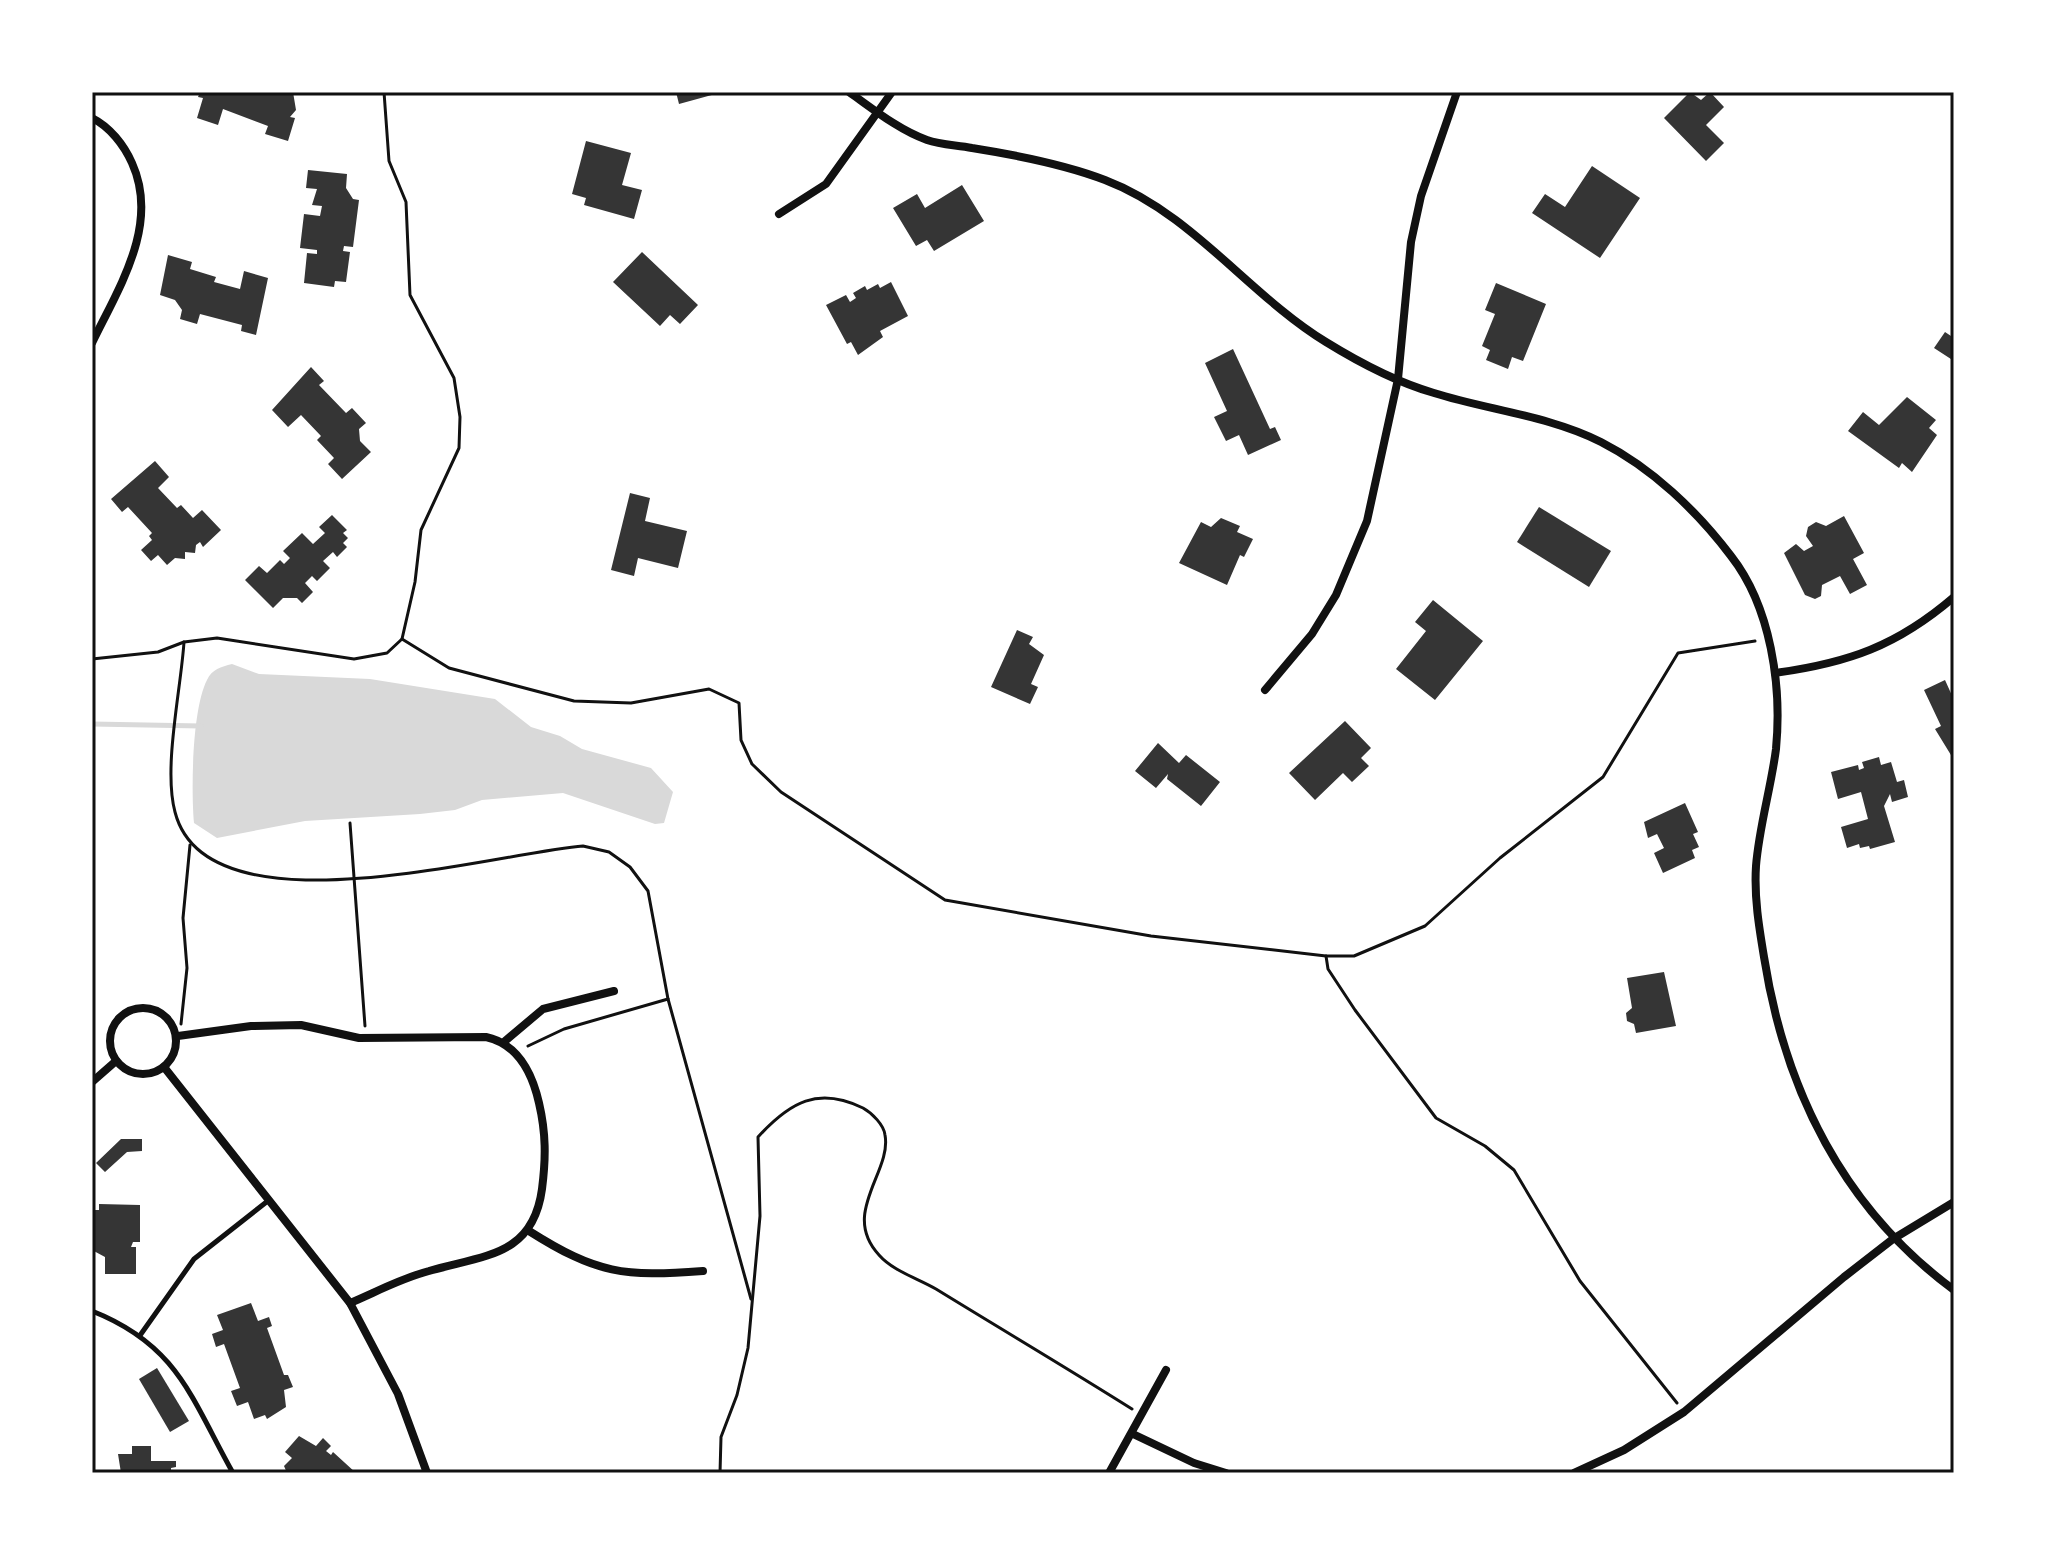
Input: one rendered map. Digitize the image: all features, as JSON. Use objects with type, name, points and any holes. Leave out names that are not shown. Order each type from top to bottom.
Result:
[{"type":"street","points":[[849,92],[879,113],[931,141],[1043,162],[1107,180],[1180,223],[1238,275],[1322,340],[1430,392],[1587,436],[1638,464],[1672,492],[1730,554],[1751,587],[1775,673],[1775,750],[1756,868],[1758,921],[1767,978],[1789,1069],[1814,1124],[1846,1176],[1893,1239],[1954,1290]]},
{"type":"street","points":[[779,214],[826,184],[892,92]]},
{"type":"street","points":[[1265,690],[1312,634],[1355,555],[1387,442],[1398,379],[1411,242],[1421,196],[1457,92]]},
{"type":"street","points":[[92,118],[114,135],[126,151],[142,190],[144,207],[140,234],[127,268],[92,343]]},
{"type":"street","points":[[1775,673],[1836,664],[1885,643],[1928,619],[1954,597]]},
{"type":"street","points":[[505,1041],[543,1009],[614,991]]},
{"type":"street","points":[[148,1007],[168,1017],[178,1036],[172,1059],[164,1067],[144,1074],[134,1073],[116,1061],[111,1051],[112,1029],[126,1012],[148,1007]]},
{"type":"street","points":[[178,1036],[251,1026],[301,1025],[365,1038],[486,1037],[505,1041],[530,1071],[547,1151],[538,1215],[529,1231],[492,1255],[426,1272],[350,1303]]},
{"type":"street","points":[[92,1082],[116,1061]]},
{"type":"street","points":[[164,1067],[350,1303],[398,1394],[427,1473]]},
{"type":"street","points":[[1574,1473],[1624,1450],[1684,1412],[1893,1239],[1954,1202]]},
{"type":"street","points":[[529,1231],[582,1263],[618,1273],[703,1271]]},
{"type":"street","points":[[1109,1473],[1166,1370]]},
{"type":"street","points":[[1133,1434],[1194,1463],[1226,1473]]},
{"type":"lane","points":[[141,1334],[194,1259],[270,1199]]},
{"type":"lane","points":[[92,1311],[141,1334],[180,1374],[233,1473]]},
{"type":"path","points":[[92,659],[158,652],[184,642],[217,638],[354,659],[387,653],[402,639],[415,582],[421,530],[459,448],[460,417],[454,378],[410,295],[406,202],[389,161],[384,92]]},
{"type":"path","points":[[402,639],[449,668],[574,701],[631,703],[709,689],[739,703],[741,740],[752,764],[781,792],[945,900],[1151,936],[1326,956],[1354,956],[1425,926],[1500,858],[1603,777],[1678,653],[1767,639]]},
{"type":"path","points":[[184,642],[173,770],[174,812],[190,843],[205,857],[235,870],[310,882],[583,846],[609,852],[630,867],[648,891],[668,999],[751,1299]]},
{"type":"path","points":[[350,823],[365,1038]]},
{"type":"path","points":[[178,1036],[185,1007],[187,968],[183,918],[190,843]]},
{"type":"path","points":[[1326,956],[1328,969],[1355,1010],[1436,1118],[1485,1146],[1514,1170],[1580,1281],[1684,1412]]},
{"type":"path","points":[[516,1054],[537,1040],[564,1029],[668,999]]},
{"type":"path","points":[[720,1473],[721,1437],[737,1395],[748,1348],[760,1216],[758,1137],[779,1114],[807,1099],[843,1098],[870,1112],[885,1132],[886,1151],[866,1197],[867,1234],[877,1254],[977,1317],[1040,1349],[1142,1416]]},
{"type":"shaded area","points":[[232,664],[259,674],[370,679],[495,699],[531,727],[560,736],[582,749],[651,768],[673,792],[664,823],[655,824],[563,793],[482,800],[455,810],[420,814],[305,821],[217,838],[194,823],[196,729],[202,693],[209,676],[217,669]]},
{"type":"building","points":[[200,92],[293,92],[296,110],[290,117],[295,118],[288,141],[265,134],[268,126],[223,109],[218,125],[197,118],[203,98],[198,97]]},
{"type":"building","points":[[676,92],[719,92],[719,93],[679,104]]},
{"type":"building","points":[[1690,92],[1701,100],[1710,92],[1724,107],[1706,125],[1724,143],[1706,161],[1664,118]]},
{"type":"building","points":[[586,141],[631,153],[622,185],[642,190],[634,219],[584,205],[586,198],[572,194]]},
{"type":"building","points":[[1592,166],[1640,198],[1600,258],[1532,213],[1545,194],[1565,207]]},
{"type":"building","points":[[308,170],[347,174],[346,188],[353,199],[359,200],[353,247],[344,246],[343,251],[350,252],[346,282],[335,281],[334,287],[304,283],[307,253],[317,254],[317,250],[300,248],[304,214],[320,216],[322,206],[312,205],[317,189],[306,188]]},
{"type":"building","points":[[962,185],[984,221],[934,251],[927,240],[916,246],[893,208],[917,194],[925,208]]},
{"type":"building","points":[[642,252],[698,305],[680,324],[670,315],[660,326],[613,282]]},
{"type":"building","points":[[168,255],[192,262],[190,269],[216,277],[214,282],[240,289],[244,271],[268,278],[256,335],[241,331],[242,325],[200,314],[197,324],[180,319],[182,310],[175,300],[160,295]]},
{"type":"building","points":[[891,282],[908,316],[880,331],[883,337],[858,355],[851,342],[847,344],[826,305],[846,295],[850,302],[856,298],[853,293],[865,286],[867,290],[878,284],[880,288]]},
{"type":"building","points":[[1496,283],[1546,304],[1523,361],[1512,357],[1508,369],[1486,360],[1490,350],[1482,346],[1495,314],[1485,310]]},
{"type":"building","points":[[1945,332],[1951,336],[1954,333],[1954,361],[1934,348]]},
{"type":"building","points":[[1233,349],[1270,429],[1275,427],[1281,440],[1248,455],[1239,435],[1226,441],[1214,417],[1227,411],[1205,363]]},
{"type":"building","points":[[311,367],[324,381],[319,385],[346,413],[352,408],[366,423],[359,429],[360,441],[371,452],[342,479],[328,464],[334,458],[317,440],[321,436],[301,415],[288,427],[272,410]]},
{"type":"building","points":[[1907,397],[1936,420],[1929,428],[1937,435],[1912,472],[1902,463],[1899,468],[1848,431],[1863,412],[1879,425]]},
{"type":"building","points":[[155,461],[169,477],[158,488],[177,508],[181,505],[193,518],[202,510],[221,530],[203,547],[200,542],[196,545],[195,553],[185,552],[185,559],[175,558],[167,565],[158,555],[151,561],[141,550],[152,540],[149,536],[152,533],[128,507],[122,512],[111,499]]},
{"type":"building","points":[[630,493],[650,498],[645,521],[687,531],[678,568],[638,558],[634,576],[611,570]]},
{"type":"building","points":[[1539,507],[1611,551],[1589,587],[1517,542]]},
{"type":"building","points":[[332,515],[347,530],[343,533],[348,538],[343,543],[347,547],[337,557],[333,552],[323,561],[330,568],[317,581],[312,576],[305,583],[313,592],[302,603],[297,598],[283,598],[273,608],[245,580],[259,566],[267,573],[280,560],[284,564],[290,558],[283,551],[302,533],[313,544],[325,533],[319,527]]},
{"type":"building","points":[[1844,516],[1864,553],[1853,559],[1867,585],[1850,594],[1840,576],[1822,585],[1821,596],[1815,599],[1805,595],[1784,553],[1796,544],[1804,551],[1813,546],[1806,536],[1808,527],[1816,522],[1826,526]]},
{"type":"building","points":[[1221,518],[1240,526],[1237,532],[1253,539],[1244,557],[1240,555],[1227,585],[1179,563],[1201,522],[1211,527]]},
{"type":"building","points":[[1433,600],[1483,641],[1435,700],[1396,669],[1426,631],[1415,622]]},
{"type":"building","points":[[1017,630],[1033,637],[1029,644],[1044,655],[1031,684],[1038,687],[1030,704],[991,687]]},
{"type":"building","points":[[1945,680],[1954,700],[1954,760],[1935,729],[1941,726],[1924,690]]},
{"type":"building","points":[[1345,721],[1371,748],[1361,758],[1369,766],[1352,782],[1343,773],[1315,800],[1289,773]]},
{"type":"building","points":[[1158,743],[1179,763],[1186,755],[1220,782],[1201,806],[1167,779],[1168,774],[1156,788],[1135,771]]},
{"type":"building","points":[[1879,757],[1881,765],[1891,762],[1897,782],[1904,780],[1908,797],[1892,802],[1890,794],[1884,806],[1895,842],[1870,849],[1869,846],[1860,848],[1859,844],[1847,848],[1841,827],[1868,819],[1861,792],[1838,799],[1831,772],[1858,765],[1859,770],[1864,768],[1862,762]]},
{"type":"building","points":[[1685,803],[1698,832],[1693,834],[1699,847],[1692,850],[1695,858],[1663,873],[1654,853],[1664,848],[1657,834],[1648,838],[1644,822]]},
{"type":"building","points":[[1664,972],[1676,1026],[1636,1033],[1634,1024],[1627,1021],[1626,1013],[1632,1008],[1627,978]]},
{"type":"building","points":[[121,1139],[142,1139],[142,1151],[127,1152],[105,1172],[96,1163]]},
{"type":"building","points":[[99,1204],[140,1205],[140,1242],[133,1242],[131,1247],[136,1247],[136,1274],[105,1274],[105,1257],[92,1250],[92,1210],[99,1210]]},
{"type":"building","points":[[251,1303],[258,1321],[269,1317],[272,1326],[267,1328],[284,1375],[288,1375],[293,1387],[284,1390],[286,1407],[267,1419],[265,1415],[254,1419],[248,1402],[237,1406],[231,1391],[240,1388],[224,1344],[216,1347],[212,1334],[223,1330],[217,1315]]},
{"type":"building","points":[[157,1368],[189,1421],[170,1432],[139,1379]]},
{"type":"building","points":[[299,1436],[316,1446],[323,1438],[331,1446],[326,1451],[331,1455],[333,1452],[356,1473],[287,1473],[284,1466],[292,1458],[285,1452]]},
{"type":"building","points":[[132,1446],[151,1446],[151,1461],[176,1461],[176,1467],[171,1468],[171,1473],[121,1473],[118,1454],[132,1454]]},
{"type":"waterway","points":[[92,724],[201,726]]}]
